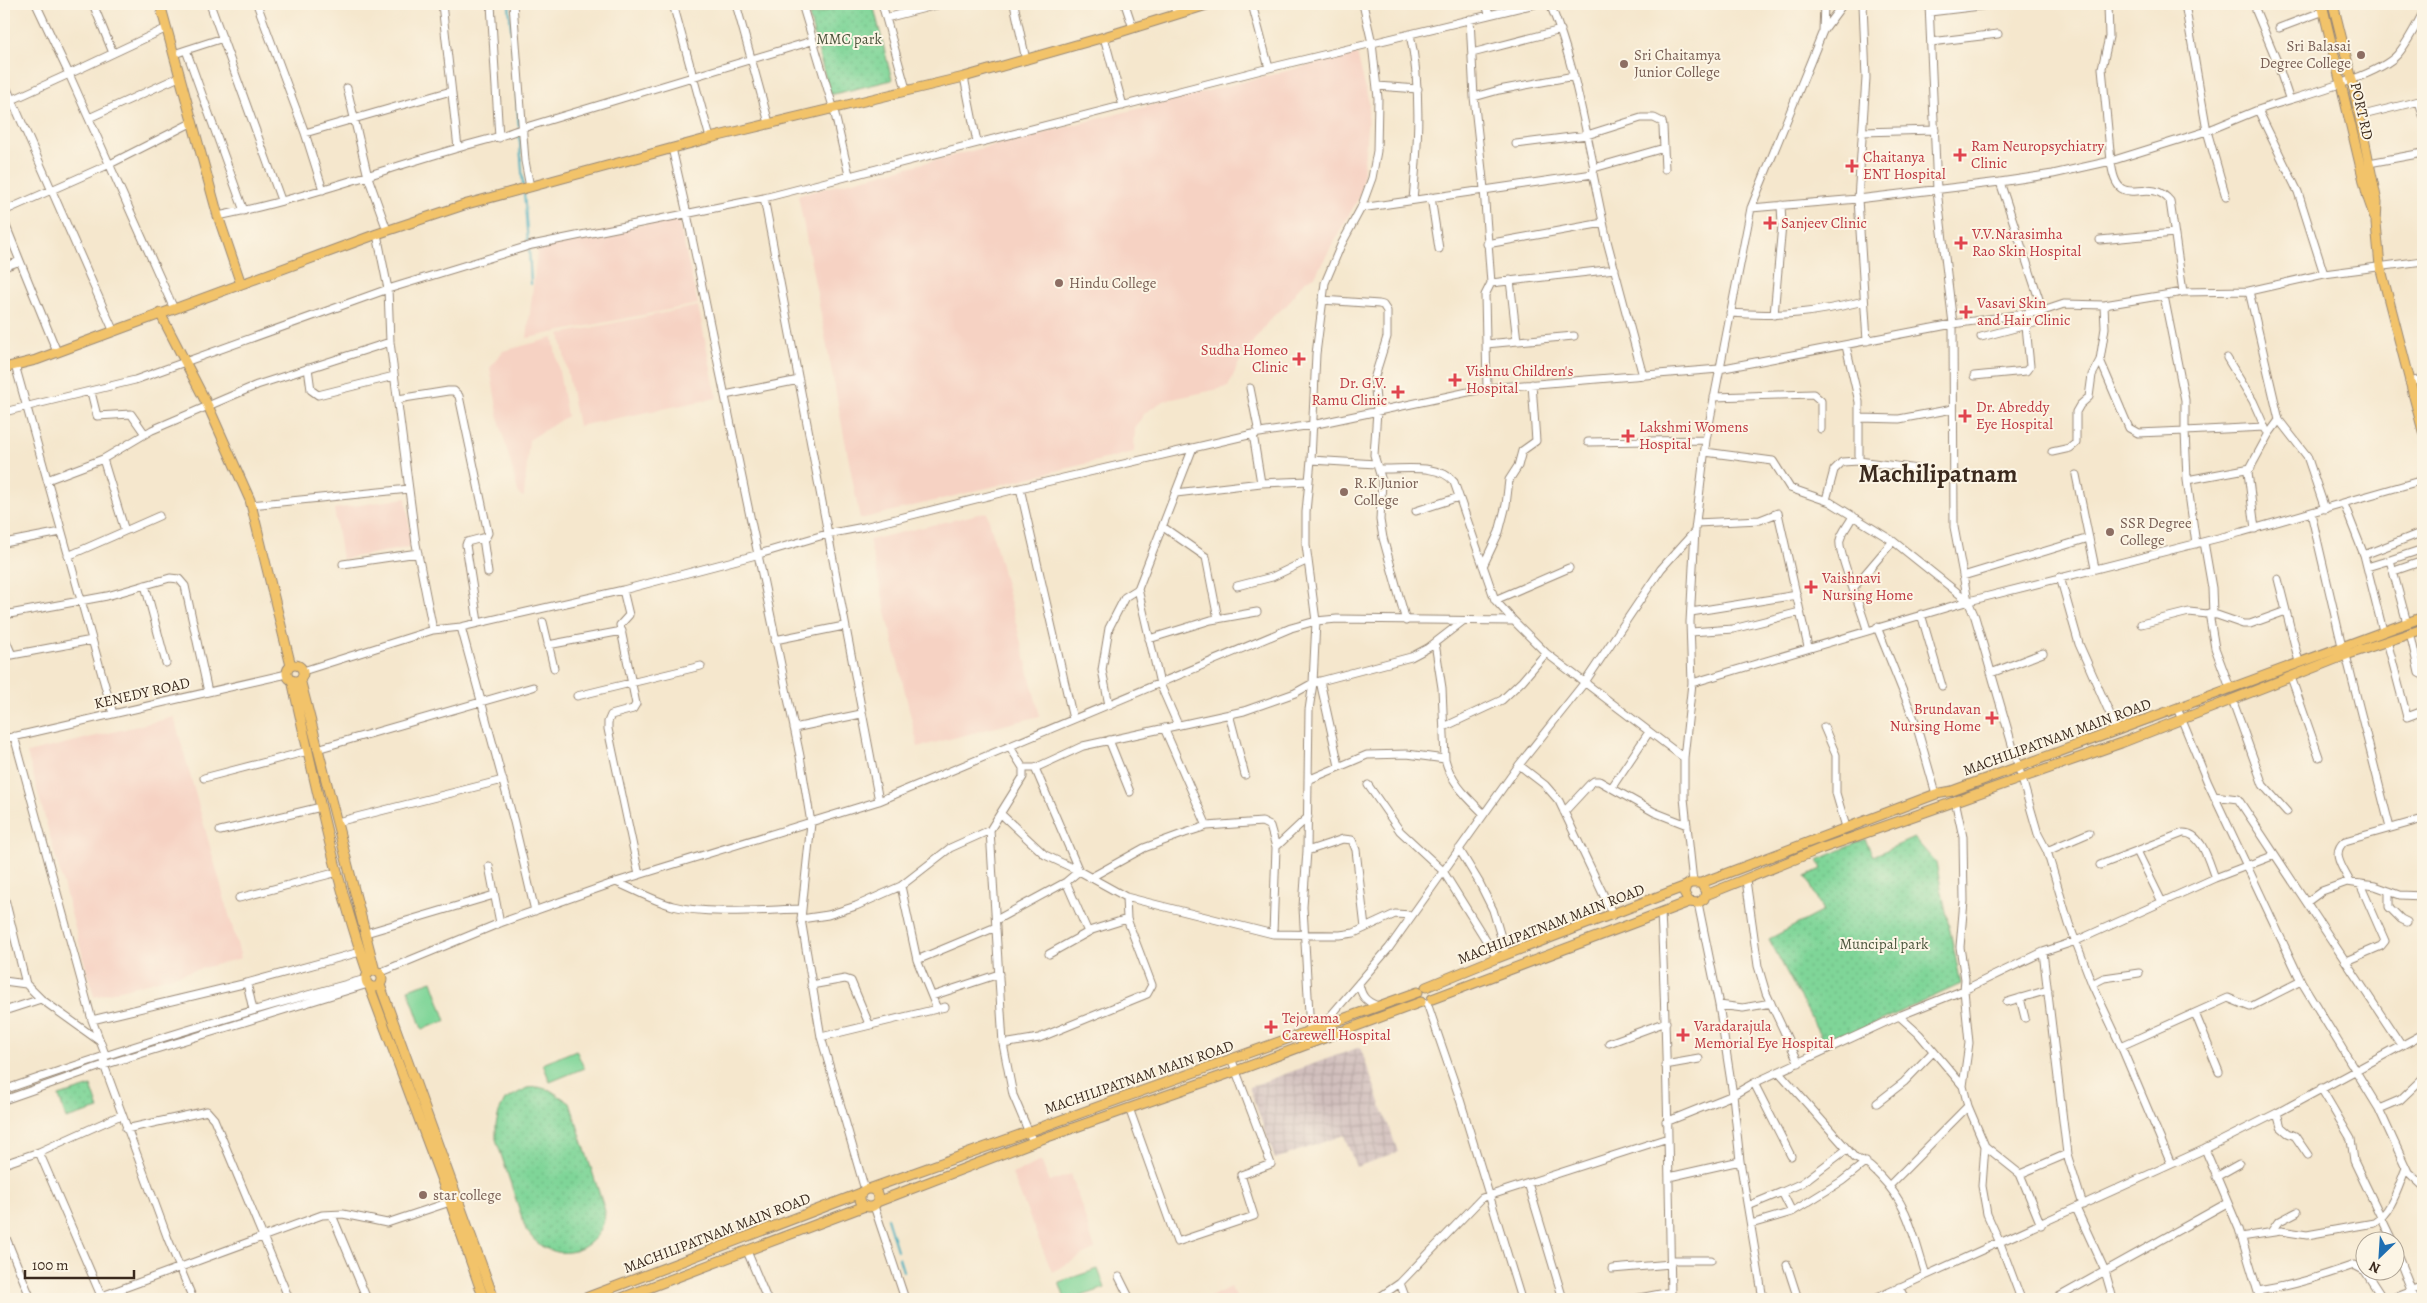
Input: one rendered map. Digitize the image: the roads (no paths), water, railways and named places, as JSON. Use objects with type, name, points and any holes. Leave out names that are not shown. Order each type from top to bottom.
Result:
[{"type":"main road","points":[[160,4],[191,123],[218,216],[241,284]]},
{"type":"main road","points":[[4,368],[114,332],[160,313],[387,230],[518,190],[710,138],[834,110],[906,89],[964,77],[1210,4]]},
{"type":"main road","points":[[2333,4],[2352,80],[2377,202],[2376,223],[2380,266],[2423,431]]},
{"type":"main road","name":"PORT RD","points":[[2323,7],[2368,198],[2376,223]]},
{"type":"main road","points":[[160,313],[208,408],[251,505],[313,750],[337,822],[366,933],[371,978]]},
{"type":"main road","name":"MACHILIPATNAM MAIN ROAD","points":[[583,1299],[1028,1130],[1310,1032],[1506,954],[1693,884],[1936,794],[1952,791],[2018,767],[2423,617]]},
{"type":"main road","name":"MACHILIPATNAM MAIN ROAD","points":[[619,1299],[872,1205],[1033,1142],[1236,1071],[1688,902],[1698,903],[1706,896],[1820,849],[2121,743],[2181,718],[2410,632],[2423,629]]},
{"type":"main road","points":[[313,750],[321,807],[360,952],[371,978],[484,1299]]},
{"type":"main road","points":[[1688,902],[1684,893],[1693,884],[1705,889],[1706,896]]},
{"type":"main road","points":[[371,978],[382,979],[380,985],[494,1299]]},
{"type":"main road","points":[[1422,989],[1432,992],[1427,1001],[1417,996],[1422,989]]},
{"type":"main road","points":[[1298,1036],[1302,1045]]},
{"type":"main road","points":[[865,1191],[877,1193],[872,1205],[860,1198],[865,1191]]},
{"type":"street","points":[[36,4],[174,309]]},
{"type":"street","points":[[93,4],[113,53]]},
{"type":"street","points":[[210,4],[281,200]]},
{"type":"street","points":[[257,4],[305,133],[323,190]]},
{"type":"street","points":[[442,4],[458,148]]},
{"type":"street","points":[[491,4],[499,138]]},
{"type":"street","points":[[513,4],[522,128],[529,188]]},
{"type":"street","points":[[672,4],[710,138]]},
{"type":"street","points":[[736,4],[770,123]]},
{"type":"street","points":[[802,4],[834,110],[849,175]]},
{"type":"street","points":[[882,4],[906,89]]},
{"type":"street","points":[[886,18],[941,4]]},
{"type":"street","points":[[1014,4],[1026,60]]},
{"type":"street","points":[[1125,4],[1133,28]]},
{"type":"street","points":[[1174,4],[1176,14]]},
{"type":"street","points":[[1252,4],[1269,68]]},
{"type":"street","points":[[1339,766],[1317,682],[1316,621],[1308,560],[1306,512],[1311,460],[1316,354],[1325,283],[1361,208],[1372,178],[1377,151],[1376,86],[1372,44],[1363,4]]},
{"type":"street","points":[[1486,4],[1489,14]]},
{"type":"street","points":[[4,412],[135,380],[388,289],[523,247],[764,198],[1269,68],[1534,4]]},
{"type":"street","points":[[1550,4],[1561,30],[1574,76],[1604,223],[1643,376]]},
{"type":"street","points":[[1823,31],[1824,4]]},
{"type":"street","points":[[1693,884],[1687,825],[1684,758],[1692,683],[1690,612],[1696,527],[1706,440],[1751,208],[1823,31],[1843,4]]},
{"type":"street","points":[[1863,4],[1866,78],[1858,199],[1867,341]]},
{"type":"street","points":[[1929,4],[1937,190],[1953,324],[1954,527],[1968,601],[2038,834],[2047,850],[2076,941],[2092,984],[2121,1046],[2171,1164]]},
{"type":"street","points":[[1930,12],[1996,4]]},
{"type":"street","points":[[2108,4],[2109,37],[2102,68],[2113,177],[2118,188],[2124,190],[2157,191],[2165,194],[2170,201],[2183,292]]},
{"type":"street","points":[[2185,4],[2208,130],[2226,196]]},
{"type":"street","points":[[2279,28],[2323,7]]},
{"type":"street","points":[[2256,11],[2276,59],[2289,98]]},
{"type":"street","points":[[1751,208],[1858,199],[2000,182],[2053,174],[2111,161],[2208,130],[2289,98],[2352,80],[2385,65],[2397,55],[2423,13]]},
{"type":"street","points":[[1470,19],[1474,97],[1484,189],[1491,283],[1485,295],[1487,388]]},
{"type":"street","points":[[4,104],[167,28]]},
{"type":"street","points":[[1472,53],[1561,30]]},
{"type":"street","points":[[1410,34],[1417,66],[1418,89],[1418,144],[1413,200]]},
{"type":"street","points":[[1931,42],[1998,34]]},
{"type":"street","points":[[1104,37],[1123,106]]},
{"type":"street","points":[[174,54],[223,38]]},
{"type":"street","points":[[218,216],[244,211],[368,177],[458,148],[499,138],[522,128],[812,41]]},
{"type":"street","points":[[186,50],[244,211]]},
{"type":"street","points":[[1474,97],[1499,90],[1574,76]]},
{"type":"street","points":[[89,118],[179,77]]},
{"type":"street","points":[[964,77],[977,142]]},
{"type":"street","points":[[4,82],[114,332]]},
{"type":"street","points":[[1376,86],[1418,89]]},
{"type":"street","points":[[347,88],[368,177],[387,230]]},
{"type":"street","points":[[305,133],[451,91]]},
{"type":"street","points":[[2359,116],[2421,101],[2423,115]]},
{"type":"street","points":[[2258,110],[2298,192],[2324,274]]},
{"type":"street","points":[[1516,144],[1587,135],[1641,118],[1654,118],[1662,122],[1665,169]]},
{"type":"street","points":[[4,211],[110,164],[191,123]]},
{"type":"street","points":[[1862,132],[1935,130]]},
{"type":"street","points":[[672,148],[725,395],[756,555],[794,728],[811,823],[800,909],[811,985],[821,1037],[865,1191]]},
{"type":"street","points":[[1361,208],[1594,171],[1664,148]]},
{"type":"street","points":[[2369,163],[2423,153]]},
{"type":"street","points":[[1981,338],[2026,326],[2040,320],[2043,311],[2000,182]]},
{"type":"street","points":[[764,198],[860,714],[879,801]]},
{"type":"street","points":[[1431,198],[1439,249]]},
{"type":"street","points":[[1774,316],[1782,225],[1781,206]]},
{"type":"street","points":[[4,221],[57,352]]},
{"type":"street","points":[[1487,244],[1604,223]]},
{"type":"street","points":[[2100,240],[2174,233]]},
{"type":"street","points":[[377,234],[388,289],[390,342],[418,554],[433,630]]},
{"type":"street","points":[[4,268],[20,261]]},
{"type":"street","points":[[2043,311],[2064,304],[2104,305],[2183,292],[2249,291],[2324,274],[2423,261]]},
{"type":"street","points":[[1491,283],[1615,269]]},
{"type":"street","points":[[1510,280],[1517,342]]},
{"type":"street","points":[[2249,291],[2279,420],[2307,456],[2325,509]]},
{"type":"street","points":[[2164,296],[2185,400],[2187,480],[2196,544]]},
{"type":"street","points":[[1322,300],[1379,304],[1386,307],[1387,338],[1374,379],[1376,411],[1374,455],[1382,481],[1380,520],[1406,621]]},
{"type":"street","points":[[1730,313],[1774,316],[1822,312],[1864,301]]},
{"type":"street","points":[[2052,452],[2070,448],[2076,443],[2076,412],[2080,405],[2089,397],[2092,375],[2100,360],[2105,328],[2104,305]]},
{"type":"street","name":"KENEDY ROAD","points":[[4,739],[295,674],[433,630],[461,626],[623,590],[827,534],[864,527],[1020,488],[1256,434],[1312,425],[1487,388],[1719,369],[1953,324],[2043,311]]},
{"type":"street","points":[[1974,376],[2026,371],[2030,366],[2026,326]]},
{"type":"street","points":[[1486,344],[1574,336]]},
{"type":"street","points":[[47,480],[103,459],[145,434],[257,386],[390,342]]},
{"type":"street","points":[[1846,346],[1859,402],[1859,461]]},
{"type":"street","points":[[2227,358],[2253,401],[2268,435]]},
{"type":"street","points":[[2100,360],[2119,400],[2127,423],[2133,432],[2264,427]]},
{"type":"street","points":[[15,365],[113,714]]},
{"type":"street","points":[[308,368],[311,390],[318,395],[394,376]]},
{"type":"street","points":[[2409,382],[2423,379]]},
{"type":"street","points":[[725,395],[799,380]]},
{"type":"street","points":[[1483,566],[1499,532],[1506,505],[1510,477],[1518,466],[1522,451],[1536,441],[1532,384]]},
{"type":"street","points":[[1250,388],[1261,482]]},
{"type":"street","points":[[398,399],[448,391],[454,391],[458,396],[488,529],[488,536],[467,542],[466,545],[478,622]]},
{"type":"street","points":[[90,392],[97,416],[131,414],[145,434]]},
{"type":"street","points":[[2413,396],[2423,393]]},
{"type":"street","points":[[1714,397],[1813,394],[1821,401],[1821,429]]},
{"type":"street","points":[[1860,418],[1906,418],[1953,409]]},
{"type":"street","points":[[2256,529],[2248,472],[2268,435],[2279,420]]},
{"type":"street","points":[[1588,442],[1706,440]]},
{"type":"street","points":[[1178,725],[1160,684],[1138,589],[1192,450]]},
{"type":"street","points":[[1705,452],[1773,461],[1790,488],[1826,500],[1893,541],[1968,601]]},
{"type":"street","points":[[103,459],[125,531]]},
{"type":"street","points":[[1311,460],[1430,470],[1449,476],[1454,482],[1495,600],[1546,653],[1684,758]]},
{"type":"street","points":[[1826,500],[1837,465],[1842,462],[1859,461],[1918,469]]},
{"type":"street","points":[[2187,480],[2251,468]]},
{"type":"street","points":[[2076,475],[2095,568]]},
{"type":"street","points":[[1692,683],[1921,614],[2095,568],[2256,529],[2423,480]]},
{"type":"street","points":[[1176,493],[1261,482],[1309,481]]},
{"type":"street","points":[[1020,488],[1073,719]]},
{"type":"street","points":[[251,505],[409,489]]},
{"type":"street","points":[[1416,511],[1459,497]]},
{"type":"street","points":[[2344,504],[2364,555],[2383,631]]},
{"type":"street","points":[[1320,1028],[1389,948],[1519,765],[1585,682],[1661,569],[1696,527],[1760,520],[1778,513],[1808,648]]},
{"type":"street","points":[[2311,513],[2342,646]]},
{"type":"street","points":[[68,556],[159,516]]},
{"type":"street","points":[[1853,516],[1840,539],[1839,547],[1867,630]]},
{"type":"street","points":[[1162,527],[1206,557],[1218,619]]},
{"type":"street","points":[[4,543],[61,532]]},
{"type":"street","points":[[2364,555],[2423,532]]},
{"type":"street","points":[[482,538],[488,573]]},
{"type":"street","points":[[1963,576],[2089,538]]},
{"type":"street","points":[[1854,588],[1893,541]]},
{"type":"street","points":[[2204,542],[2212,588],[2211,614],[2214,648],[2230,688]]},
{"type":"street","points":[[2367,567],[2423,549]]},
{"type":"street","points":[[343,564],[418,554]]},
{"type":"street","points":[[1237,586],[1272,577],[1308,560]]},
{"type":"street","points":[[2390,560],[2407,623]]},
{"type":"street","points":[[2394,571],[2423,561]]},
{"type":"street","points":[[1495,600],[1569,568]]},
{"type":"street","points":[[2060,577],[2079,644],[2117,730]]},
{"type":"street","points":[[4,615],[81,599],[107,596],[176,578],[185,586],[208,692]]},
{"type":"street","points":[[2278,579],[2299,662]]},
{"type":"street","points":[[145,585],[166,663]]},
{"type":"street","points":[[1109,705],[1102,670],[1110,628],[1125,597],[1138,589]]},
{"type":"street","points":[[623,590],[629,615],[620,624],[636,700],[634,706],[611,715],[608,729],[639,875]]},
{"type":"street","points":[[1690,612],[1796,595]]},
{"type":"street","points":[[2141,624],[2189,612],[2211,614],[2243,624],[2250,624],[2286,611]]},
{"type":"street","points":[[1149,639],[1218,619],[1257,612]]},
{"type":"street","points":[[1692,632],[1733,629],[1800,612]]},
{"type":"street","points":[[1921,614],[1942,686]]},
{"type":"street","points":[[4,1100],[104,1065],[371,978],[500,923],[616,882],[879,801],[977,758],[1010,747],[1291,628],[1316,621],[1514,621]]},
{"type":"street","points":[[1023,768],[1035,768],[1083,746],[1229,714],[1295,693],[1317,682],[1411,657],[1435,643],[1463,621]]},
{"type":"street","points":[[542,622],[554,668]]},
{"type":"street","points":[[461,626],[503,780],[535,911]]},
{"type":"street","points":[[775,640],[844,626]]},
{"type":"street","points":[[1877,627],[1916,724],[1936,794]]},
{"type":"street","points":[[548,645],[622,630]]},
{"type":"street","points":[[2410,632],[2419,673],[2423,675]]},
{"type":"street","points":[[4,636],[12,655],[92,640]]},
{"type":"street","points":[[2387,641],[2407,717],[2423,711]]},
{"type":"street","points":[[1435,643],[1442,688],[1445,759],[1451,778],[1460,791],[1484,814]]},
{"type":"street","points":[[1444,727],[1502,700],[1522,681],[1546,653]]},
{"type":"street","points":[[1991,673],[2043,653]]},
{"type":"street","points":[[2346,656],[2390,828]]},
{"type":"street","points":[[577,696],[700,666]]},
{"type":"street","points":[[2291,677],[2319,756]]},
{"type":"street","points":[[1313,1041],[1310,1032],[1303,907],[1307,851],[1309,710],[1317,682]]},
{"type":"street","points":[[204,778],[483,703],[533,687]]},
{"type":"street","points":[[2232,699],[2263,785],[2287,812]]},
{"type":"street","points":[[2177,708],[2214,796],[2301,981],[2379,1109],[2406,1168],[2423,1186]]},
{"type":"street","points":[[794,728],[860,714]]},
{"type":"street","points":[[1229,714],[1245,775]]},
{"type":"street","points":[[1824,727],[1836,755],[1836,793],[1846,828]]},
{"type":"street","points":[[1164,728],[1207,826]]},
{"type":"street","points":[[1612,787],[1649,732]]},
{"type":"street","points":[[14,736],[92,1020],[98,1040],[105,1054],[104,1065],[126,1129],[193,1299]]},
{"type":"street","points":[[1109,740],[1130,792]]},
{"type":"street","points":[[801,919],[828,915],[856,906],[901,886],[950,848],[990,830],[1021,781],[1023,768],[1010,747]]},
{"type":"street","points":[[1308,780],[1366,755],[1388,753],[1445,759]]},
{"type":"street","points":[[1519,765],[1553,793],[1613,915]]},
{"type":"street","points":[[1035,768],[1079,871]]},
{"type":"street","points":[[337,822],[503,780]]},
{"type":"street","points":[[1564,812],[1594,781],[1600,781],[1654,812],[1687,825]]},
{"type":"street","points":[[1368,785],[1400,831],[1443,871],[1497,958]]},
{"type":"street","points":[[2214,796],[2238,800],[2401,1045]]},
{"type":"street","points":[[1955,800],[1963,837],[1964,901],[1960,947],[1966,980],[1964,990],[1970,1043],[1963,1086],[1968,1106],[1985,1146],[1982,1186],[1987,1214],[2021,1299]]},
{"type":"street","points":[[220,831],[321,807]]},
{"type":"street","points":[[1000,814],[1045,855],[1126,897],[1273,934],[1340,935],[1354,933],[1395,914],[1412,915]]},
{"type":"street","points":[[1276,847],[1308,817]]},
{"type":"street","points":[[2350,882],[2337,855],[2338,846],[2344,841],[2423,819]]},
{"type":"street","points":[[1090,878],[1144,848],[1207,826],[1262,822],[1270,826],[1276,847],[1273,934]]},
{"type":"street","points":[[990,830],[1003,1044],[1014,1095],[1033,1142]]},
{"type":"street","points":[[2047,850],[2089,833]]},
{"type":"street","points":[[2100,865],[2183,833],[2189,833],[2197,839],[2215,878]]},
{"type":"street","points":[[1307,851],[1342,839],[1352,840],[1356,850],[1365,928]]},
{"type":"street","points":[[1459,850],[1479,882],[1492,910],[1506,954]]},
{"type":"street","points":[[2137,851],[2162,902]]},
{"type":"street","points":[[1666,1122],[1733,1095],[1754,1083],[1899,1016],[1964,990],[2043,952],[2076,941],[2215,878],[2248,867],[2275,855]]},
{"type":"street","points":[[489,866],[500,923]]},
{"type":"street","points":[[917,960],[996,923],[1066,882],[1079,871]]},
{"type":"street","points":[[238,898],[338,872]]},
{"type":"street","points":[[1746,880],[1758,966],[1771,1003],[1799,1063]]},
{"type":"street","points":[[616,882],[664,902],[682,907],[728,910],[800,909]]},
{"type":"street","points":[[1066,882],[1088,932]]},
{"type":"street","points":[[2306,902],[2322,891],[2350,882],[2400,895],[2423,896]]},
{"type":"street","points":[[2346,961],[2381,946],[2385,941],[2360,884]]},
{"type":"street","points":[[821,1037],[941,1008],[932,996],[917,960],[901,886]]},
{"type":"street","points":[[2388,891],[2389,907],[2407,922]]},
{"type":"street","points":[[4,895],[26,984],[41,999],[98,1040]]},
{"type":"street","points":[[366,933],[494,895]]},
{"type":"street","points":[[1003,1044],[1039,1038],[1147,994],[1151,990],[1152,985],[1127,919],[1126,897]]},
{"type":"street","points":[[1698,903],[1719,1005],[1733,1095],[1740,1161],[1764,1299]]},
{"type":"street","points":[[1634,1299],[1671,1296],[1668,1138],[1666,1122],[1666,1022],[1661,912]]},
{"type":"street","points":[[1049,954],[1107,923],[1127,919]]},
{"type":"street","points":[[92,1020],[247,983],[360,952]]},
{"type":"street","points":[[2043,952],[2067,1154],[2083,1205]]},
{"type":"street","points":[[2092,984],[2104,978],[2139,973]]},
{"type":"street","points":[[932,996],[999,974]]},
{"type":"street","points":[[4,1090],[105,1054],[253,1010],[371,978]]},
{"type":"street","points":[[811,985],[844,978],[851,981],[869,1024]]},
{"type":"street","points":[[4,981],[26,984]]},
{"type":"street","points":[[2121,1046],[2228,998],[2250,1006],[2301,981]]},
{"type":"street","points":[[247,983],[253,1010]]},
{"type":"street","points":[[1359,983],[1361,994],[1367,1001],[1378,1006]]},
{"type":"street","points":[[2007,1002],[2048,990]]},
{"type":"street","points":[[2020,998],[2024,1018]]},
{"type":"street","points":[[4,1010],[41,999]]},
{"type":"street","points":[[1427,1001],[1521,1299]]},
{"type":"street","points":[[1719,1005],[1743,1008],[1771,1003]]},
{"type":"street","points":[[2195,1013],[2218,1072]]},
{"type":"street","points":[[1899,1016],[1918,1034],[1932,1053],[1963,1086]]},
{"type":"street","points":[[1609,1043],[1666,1022]]},
{"type":"street","points":[[1874,1299],[2041,1225],[2205,1149],[2423,1034]]},
{"type":"street","points":[[1876,1103],[1904,1082],[1932,1053]]},
{"type":"street","points":[[1129,1108],[1177,1242],[1254,1216],[1240,1175],[1271,1164],[1232,1058]]},
{"type":"street","points":[[1665,1065],[1699,1059]]},
{"type":"street","points":[[1779,1072],[1855,1158],[1866,1162],[1890,1186],[1906,1211],[1926,1275]]},
{"type":"street","points":[[2379,1109],[2400,1100],[2423,1078]]},
{"type":"street","points":[[1754,1083],[1790,1156]]},
{"type":"street","points":[[2321,1088],[2351,1138],[2354,1161],[2387,1230]]},
{"type":"street","points":[[1890,1186],[1968,1106]]},
{"type":"street","points":[[126,1129],[207,1111],[214,1119],[289,1299]]},
{"type":"street","points":[[2276,1113],[2281,1127],[2295,1136],[2308,1155]]},
{"type":"street","points":[[4,1164],[38,1152],[121,1115]]},
{"type":"street","points":[[1377,1299],[1400,1283],[1482,1198],[1668,1138]]},
{"type":"street","points":[[1985,1146],[2020,1174],[2041,1225]]},
{"type":"street","points":[[1748,1206],[1802,1183],[1848,1149]]},
{"type":"street","points":[[2205,1149],[2241,1237],[2260,1299]]},
{"type":"street","points":[[38,1152],[99,1298],[262,1238],[305,1220],[343,1214],[374,1222],[387,1223],[450,1202]]},
{"type":"street","points":[[2020,1174],[2067,1154]]},
{"type":"street","points":[[1669,1177],[1740,1161]]},
{"type":"street","points":[[1751,1224],[1792,1212],[1842,1181],[1866,1162]]},
{"type":"street","points":[[2216,1177],[2239,1164]]},
{"type":"street","points":[[2241,1237],[2271,1232],[2307,1235],[2374,1223],[2389,1208],[2406,1168]]},
{"type":"street","points":[[1528,1183],[1562,1299]]},
{"type":"street","points":[[1782,1192],[1792,1212]]},
{"type":"street","points":[[2055,1299],[2227,1202]]},
{"type":"street","points":[[872,1205],[904,1299]]},
{"type":"street","points":[[2076,1208],[2105,1271],[2113,1299]]},
{"type":"street","points":[[2271,1232],[2278,1222],[2298,1212]]},
{"type":"street","points":[[332,1215],[367,1299]]},
{"type":"street","points":[[4,1233],[31,1299]]},
{"type":"street","points":[[747,1251],[767,1299]]},
{"type":"street","points":[[1612,1269],[1670,1262],[1711,1260]]},
{"type":"street","points":[[1787,1265],[1798,1299]]},
{"type":"street","points":[[2258,1291],[2287,1287],[2354,1265],[2365,1271],[2383,1299]]},
{"type":"street","points":[[2404,1270],[2415,1299]]},
{"type":"street","points":[[1120,1277],[1130,1299]]},
{"type":"street","points":[[1400,1283],[1406,1299]]},
{"type":"street","points":[[2389,1299],[2423,1286]]},
{"type":"street","points":[[1899,1287],[1905,1299]]},
{"type":"waterway","points":[[509,4],[519,127]]},
{"type":"waterway","points":[[519,132],[523,185]]},
{"type":"waterway","points":[[524,192],[528,244]]},
{"type":"waterway","points":[[529,249],[531,284]]},
{"type":"waterway","points":[[887,1218],[897,1250]]},
{"type":"waterway","points":[[899,1258],[903,1271]]},
{"type":"place","name":"Sri Balasai Degree College","points":[[2361,55]]},
{"type":"place","name":"Sri Chaitamya Junior College","points":[[1624,64]]},
{"type":"place","name":"Ram Neuropsychiatry Clinic","points":[[1960,155]]},
{"type":"place","name":"Chaitanya ENT Hospital","points":[[1852,166]]},
{"type":"place","name":"Sanjeev Clinic","points":[[1770,223]]},
{"type":"place","name":"V.V.Narasimha Rao Skin Hospital","points":[[1961,243]]},
{"type":"place","name":"Hindu College","points":[[1059,283]]},
{"type":"place","name":"Vasavi Skin and Hair Clinic","points":[[1966,312]]},
{"type":"place","name":"Sudha Homeo Clinic","points":[[1299,359]]},
{"type":"place","name":"Vishnu Children's Hospital","points":[[1455,380]]},
{"type":"place","name":"Dr. G.V. Ramu Clinic","points":[[1398,392]]},
{"type":"place","name":"Dr. Abreddy Eye Hospital","points":[[1965,416]]},
{"type":"place","name":"Lakshmi Womens Hospital","points":[[1628,436]]},
{"type":"place","name":"R.K Junior College","points":[[1344,492]]},
{"type":"place","name":"SSR Degree College","points":[[2110,532]]},
{"type":"place","name":"Vaishnavi Nursing Home","points":[[1811,587]]},
{"type":"place","name":"Brundavan Nursing Home","points":[[1992,718]]},
{"type":"place","name":"Tejorama Carewell Hospital","points":[[1271,1027]]},
{"type":"place","name":"Varadarajula Memorial Eye Hospital","points":[[1683,1035]]},
{"type":"place","name":"star college","points":[[423,1195]]},
{"type":"district","name":"Machilipatnam","points":[[1938,473]]},
{"type":"park label","name":"MMC park","points":[[849,39]]},
{"type":"park label","name":"Muncipal park","points":[[1884,944]]}]
